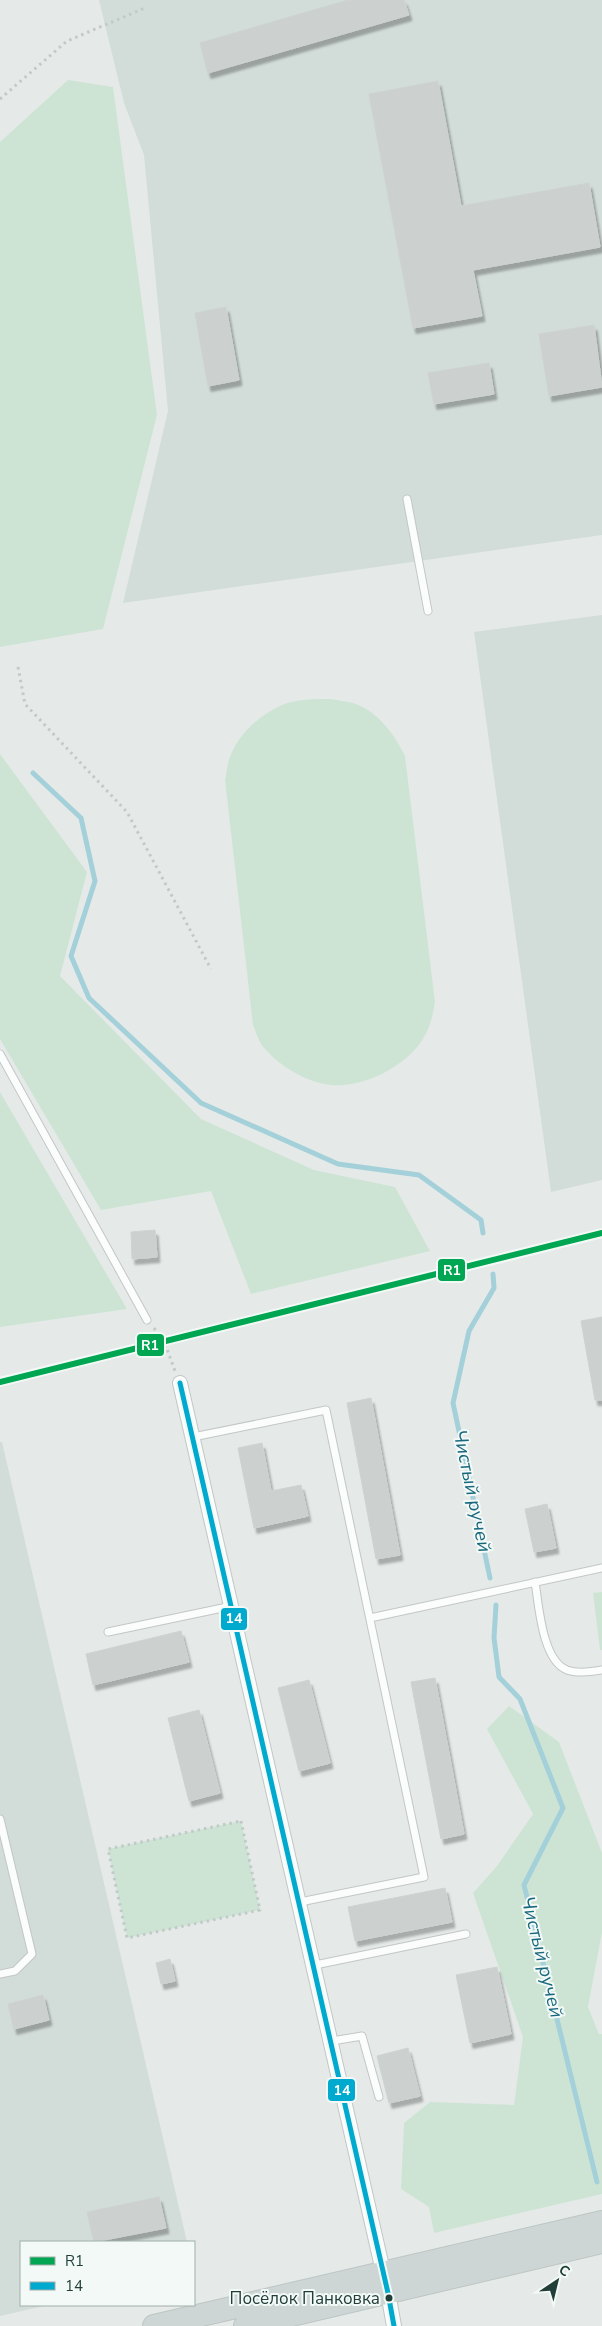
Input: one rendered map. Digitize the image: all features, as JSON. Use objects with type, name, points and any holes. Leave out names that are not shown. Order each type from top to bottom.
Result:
[{"type":"main road","points":[[245,2326],[386,2283],[602,2222]]},
{"type":"main road","points":[[154,2326],[602,2242]]},
{"type":"street","points":[[180,1383],[315,1965],[394,2326]]},
{"type":"lane","points":[[407,500],[428,611]]},
{"type":"lane","points":[[0,1054],[146,1320]]},
{"type":"lane","points":[[193,1437],[326,1410],[424,1878],[300,1902]]},
{"type":"lane","points":[[370,1618],[602,1568]]},
{"type":"lane","points":[[535,1582],[545,1635],[553,1658],[567,1670],[586,1673],[602,1670]]},
{"type":"lane","points":[[108,1632],[232,1606]]},
{"type":"lane","points":[[0,1819],[32,1954],[16,1970],[0,1974]]},
{"type":"lane","points":[[315,1965],[466,1934]]},
{"type":"lane","points":[[332,2041],[362,2036],[379,2097]]},
{"type":"path","points":[[0,99],[66,41],[145,8]]},
{"type":"path","points":[[18,667],[25,704],[127,812],[211,970]]},
{"type":"path","points":[[146,1320],[164,1341],[180,1383]]},
{"type":"path","points":[[241,1820],[260,1910],[127,1938],[108,1849],[241,1820]]},
{"type":"shaded area","points":[[99,0],[602,0],[602,535],[123,603],[168,411],[144,155],[124,103]]},
{"type":"shaded area","points":[[602,615],[602,1180],[551,1192],[474,632]]},
{"type":"shaded area","points":[[0,1442],[2,1442],[187,2241],[20,2241],[20,2306],[44,2306],[0,2316]]},
{"type":"green space","points":[[68,80],[113,87],[157,415],[103,629],[0,647],[0,142]]},
{"type":"green space","points":[[329,699],[353,703],[370,711],[384,724],[405,756],[435,1002],[431,1021],[423,1039],[415,1050],[404,1060],[378,1076],[348,1085],[320,1083],[297,1074],[270,1055],[259,1041],[253,1025],[225,780],[228,762],[234,749],[244,733],[258,719],[288,703]]},
{"type":"green space","points":[[0,754],[87,872],[60,976],[201,1119],[314,1170],[395,1187],[430,1251],[251,1294],[211,1191],[101,1210],[0,1039]]},
{"type":"green space","points":[[0,1092],[127,1309],[0,1327]]},
{"type":"green space","points":[[602,1592],[602,1650],[600,1650],[593,1593]]},
{"type":"green space","points":[[509,1706],[559,1742],[602,1853],[602,1932],[588,2007],[599,2034],[602,2034],[602,2194],[434,2233],[429,2207],[401,2189],[404,2123],[430,2102],[514,2105],[523,2037],[473,1893],[497,1866],[533,1814],[487,1729]]},
{"type":"green space","points":[[241,1821],[260,1910],[127,1938],[108,1849]]},
{"type":"building","points":[[348,0],[404,0],[409,15],[208,73],[200,43]]},
{"type":"building","points":[[438,81],[461,206],[589,183],[600,247],[473,270],[482,316],[413,328],[369,94]]},
{"type":"building","points":[[226,307],[239,380],[208,386],[195,313]]},
{"type":"building","points":[[594,325],[602,387],[549,396],[539,334]]},
{"type":"building","points":[[489,363],[494,394],[434,404],[428,373]]},
{"type":"building","points":[[155,1230],[157,1257],[132,1259],[131,1232]]},
{"type":"building","points":[[602,1317],[602,1400],[595,1400],[581,1321]]},
{"type":"building","points":[[371,1398],[400,1555],[376,1559],[347,1403]]},
{"type":"building","points":[[262,1443],[271,1491],[301,1485],[308,1516],[254,1528],[238,1448]]},
{"type":"building","points":[[547,1504],[556,1548],[534,1552],[525,1509]]},
{"type":"building","points":[[181,1631],[189,1662],[93,1685],[86,1654]]},
{"type":"building","points":[[435,1678],[464,1834],[441,1839],[411,1682]]},
{"type":"building","points":[[309,1680],[330,1763],[299,1771],[278,1688]]},
{"type":"building","points":[[199,1710],[220,1793],[189,1801],[168,1718]]},
{"type":"building","points":[[445,1888],[452,1922],[355,1941],[348,1907]]},
{"type":"building","points":[[170,1959],[175,1981],[161,1984],[156,1963]]},
{"type":"building","points":[[497,1967],[511,2034],[470,2043],[456,1975]]},
{"type":"building","points":[[43,1995],[49,2020],[14,2029],[8,2004]]},
{"type":"building","points":[[408,2048],[420,2096],[389,2103],[377,2056]]},
{"type":"building","points":[[159,2197],[166,2228],[94,2241],[87,2212]]},
{"type":"waterway","points":[[33,773],[81,818],[95,881],[71,956],[89,998],[201,1103],[338,1164],[419,1175],[481,1220],[483,1233]]},
{"type":"waterway","name":"Чистый ручей","points":[[490,1578],[453,1403],[469,1331],[494,1288],[493,1274]]},
{"type":"waterway","name":"Чистый ручей","points":[[496,1605],[494,1638],[499,1677],[520,1699],[563,1808],[524,1885],[597,2182]]},
{"type":"transit line","name":"R1","points":[[0,1382],[602,1233]]},
{"type":"transit line","name":"14","points":[[180,1383],[394,2326]]},
{"type":"place","name":"Посёлок Панковка","points":[[389,2298]]}]
